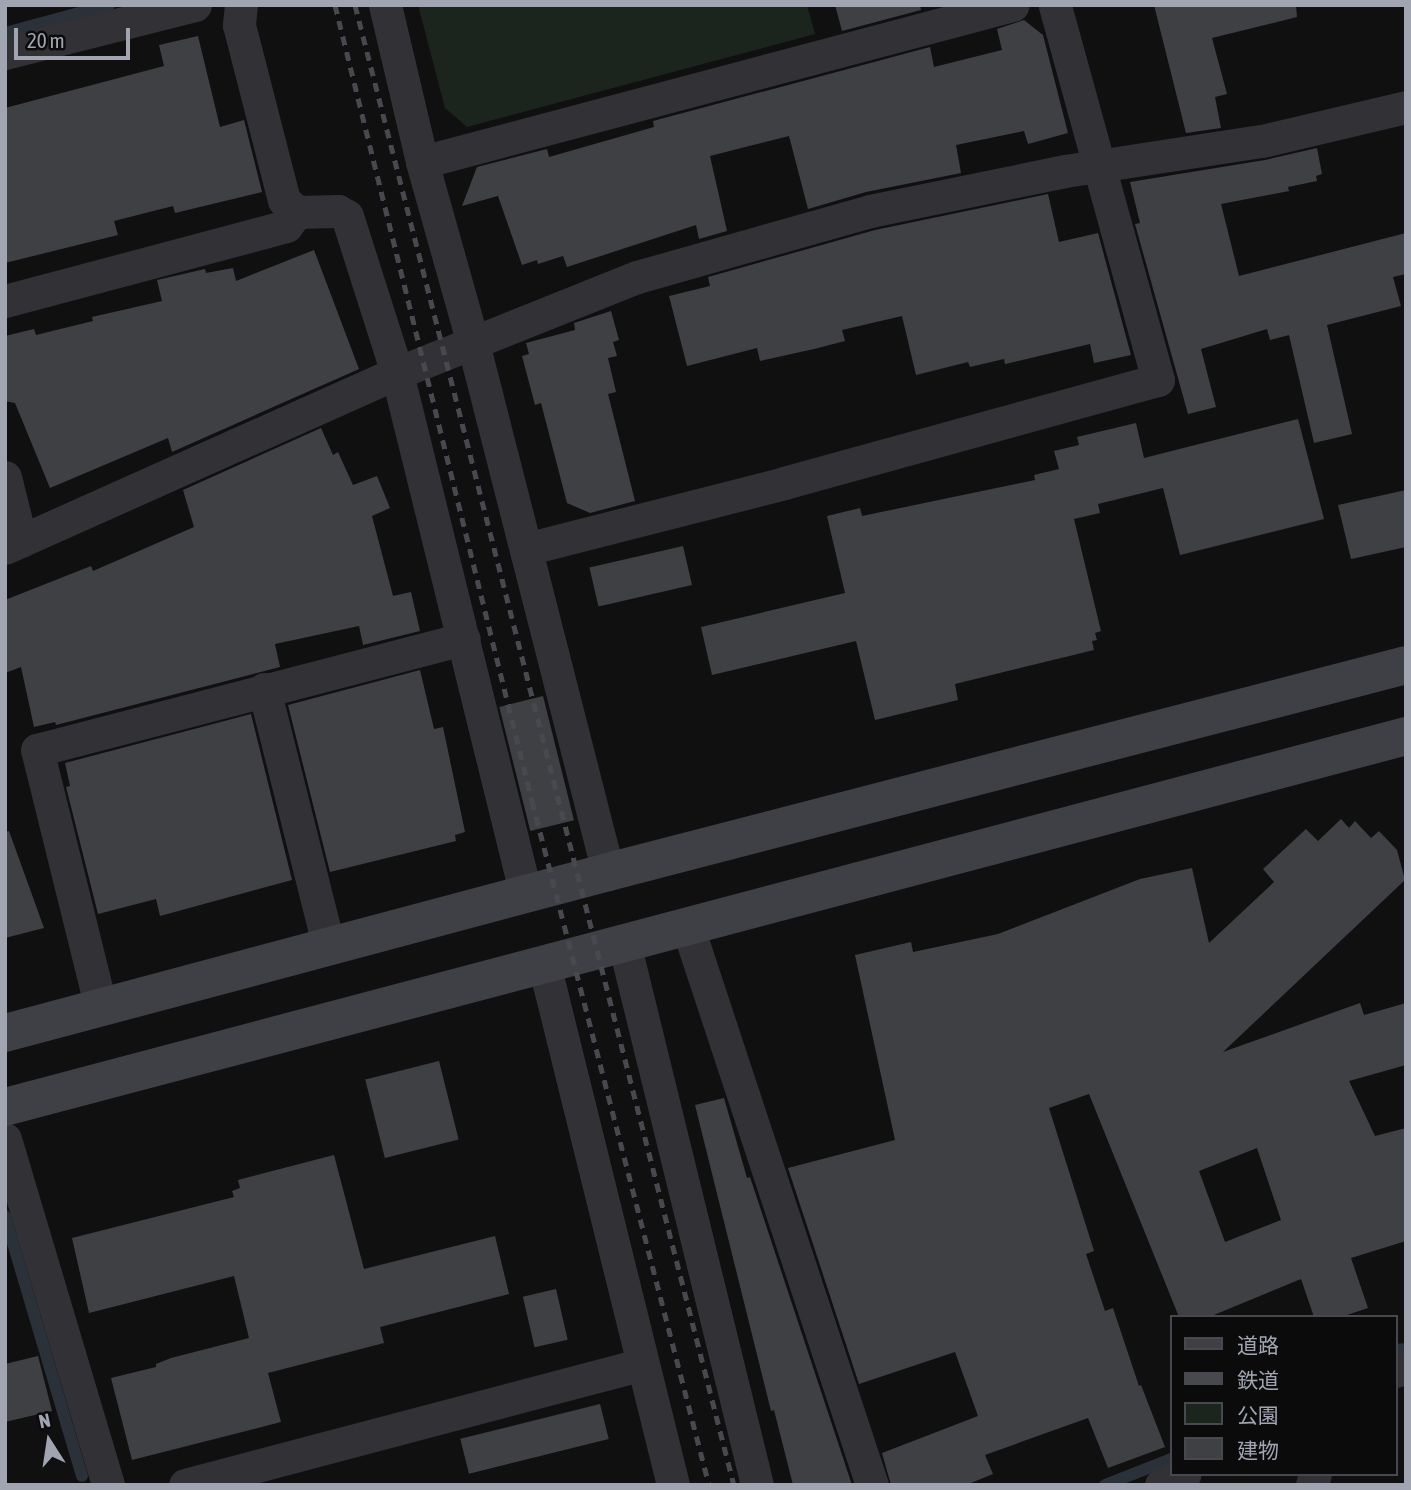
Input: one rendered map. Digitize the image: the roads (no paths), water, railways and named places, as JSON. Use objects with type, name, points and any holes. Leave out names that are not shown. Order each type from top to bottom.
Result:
[{"type":"street","points":[[5,53],[195,5]]},
{"type":"street","points":[[241,5],[239,25],[284,200],[297,212],[338,211],[347,216],[397,373],[526,895]]},
{"type":"street","points":[[385,5],[422,162],[473,343],[608,872]]},
{"type":"street","points":[[422,162],[1013,5]]},
{"type":"street","points":[[526,549],[784,483],[1158,380],[1055,5]]},
{"type":"street","points":[[5,477],[13,545],[397,373],[637,277],[844,218],[1098,166],[1262,141],[1406,107]]},
{"type":"street","points":[[5,301],[286,226],[297,212]]},
{"type":"street","points":[[101,1008],[37,750],[264,688],[464,639]]},
{"type":"street","points":[[5,1033],[608,872],[1406,665]]},
{"type":"street","points":[[264,688],[329,947]]},
{"type":"street","points":[[5,1107],[1406,736]]},
{"type":"street","points":[[687,925],[872,1485]]},
{"type":"street","points":[[624,943],[757,1485]]},
{"type":"street","points":[[544,964],[673,1485]]},
{"type":"street","points":[[5,1139],[108,1485]]},
{"type":"street","points":[[186,1485],[642,1364]]},
{"type":"street","points":[[1161,1485],[1181,1476]]},
{"type":"waterway","points":[[5,33],[109,5]]},
{"type":"waterway","points":[[5,1216],[82,1476]]},
{"type":"waterway","points":[[1397,1350],[1406,1349]]},
{"type":"waterway","points":[[1105,1485],[1170,1459]]},
{"type":"railway","points":[[335,5],[532,801],[709,1485]]},
{"type":"railway","points":[[355,5],[734,1485]]}]
